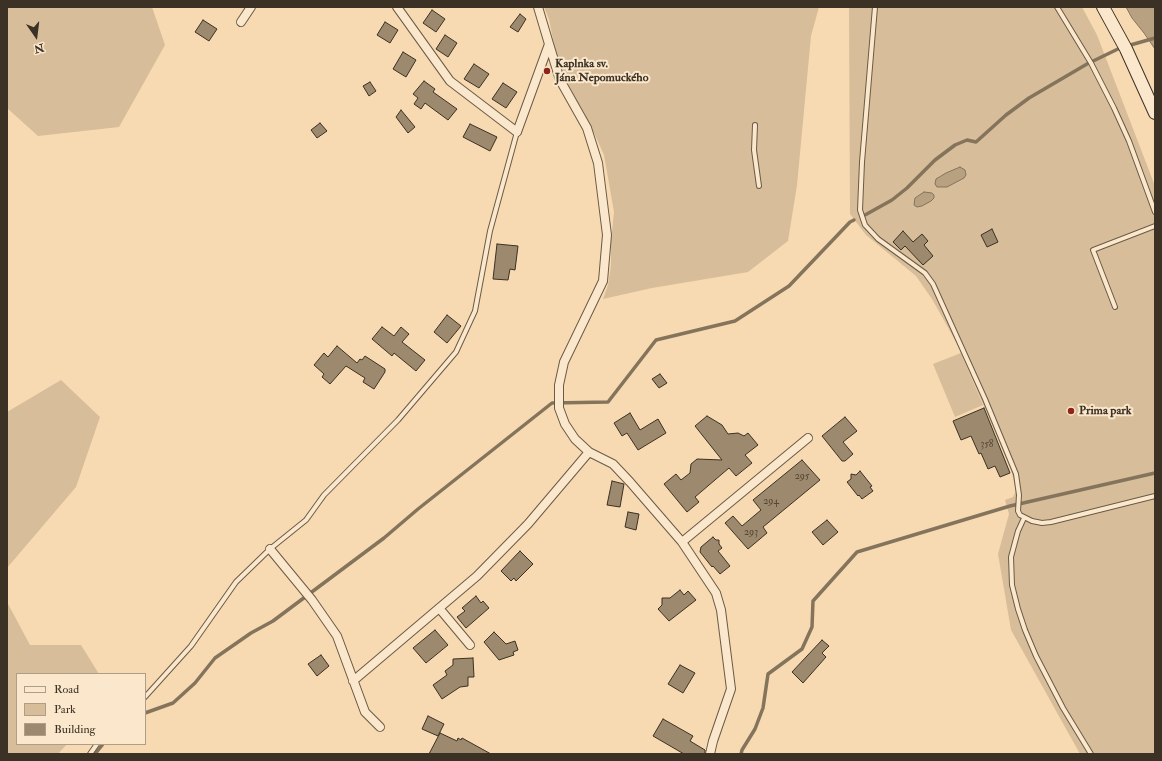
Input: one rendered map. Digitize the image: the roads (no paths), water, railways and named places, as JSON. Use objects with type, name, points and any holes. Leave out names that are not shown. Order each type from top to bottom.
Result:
[{"type":"main road","points":[[1103,7],[1126,49],[1155,113]]},
{"type":"street","points":[[241,22],[251,7]]},
{"type":"street","points":[[397,7],[450,81],[517,132],[549,44]]},
{"type":"street","points":[[538,7],[560,80],[587,128],[598,163],[607,235],[603,281],[564,362],[559,384],[559,404],[565,424],[575,439],[589,452],[613,464],[682,542],[716,593],[722,618],[731,689],[710,754]]},
{"type":"street","points":[[682,542],[808,438]]},
{"type":"street","points":[[353,681],[477,576],[528,524],[589,452]]},
{"type":"street","points":[[270,549],[312,600],[337,636],[365,712],[380,726]]},
{"type":"street","points":[[439,608],[470,645]]},
{"type":"lane","points":[[875,7],[862,162],[860,210],[866,225],[874,235],[925,273],[933,284],[982,392],[1016,474],[1018,511],[1020,515],[1024,518],[1042,523],[1051,522],[1155,496]]},
{"type":"lane","points":[[1057,7],[1092,63],[1114,108],[1129,141],[1155,212]]},
{"type":"lane","points":[[755,125],[754,150],[759,186]]},
{"type":"lane","points":[[146,696],[191,646],[236,582],[270,549],[306,520],[324,495],[398,420],[456,352],[475,311],[490,231],[517,132]]},
{"type":"lane","points":[[1115,307],[1093,250],[1155,226]]},
{"type":"lane","points":[[1024,518],[1018,531],[1011,556],[1012,585],[1018,609],[1036,656],[1063,708],[1091,754]]},
{"type":"lane","points":[[90,754],[96,745]]},
{"type":"waterway","points":[[865,215],[892,200],[907,188],[935,160],[955,145],[967,140],[976,142],[1006,115],[1029,98],[1087,64],[1120,48],[1155,38]]},
{"type":"waterway","points":[[146,713],[173,703],[195,683],[215,658],[251,633],[273,621],[384,538],[418,509],[552,403],[608,402],[656,340],[735,321],[789,286],[850,222],[854,220]]},
{"type":"waterway","points":[[741,754],[755,729],[763,708],[768,674],[802,649],[812,627],[813,601],[857,552],[1010,506],[1155,473]]},
{"type":"waterway","points":[[95,754],[102,745]]},
{"type":"place","name":"Kaplnka sv. Jána Nepomuckého","points":[[547,71]]},
{"type":"place","name":"Prima park","points":[[1071,411]]}]
